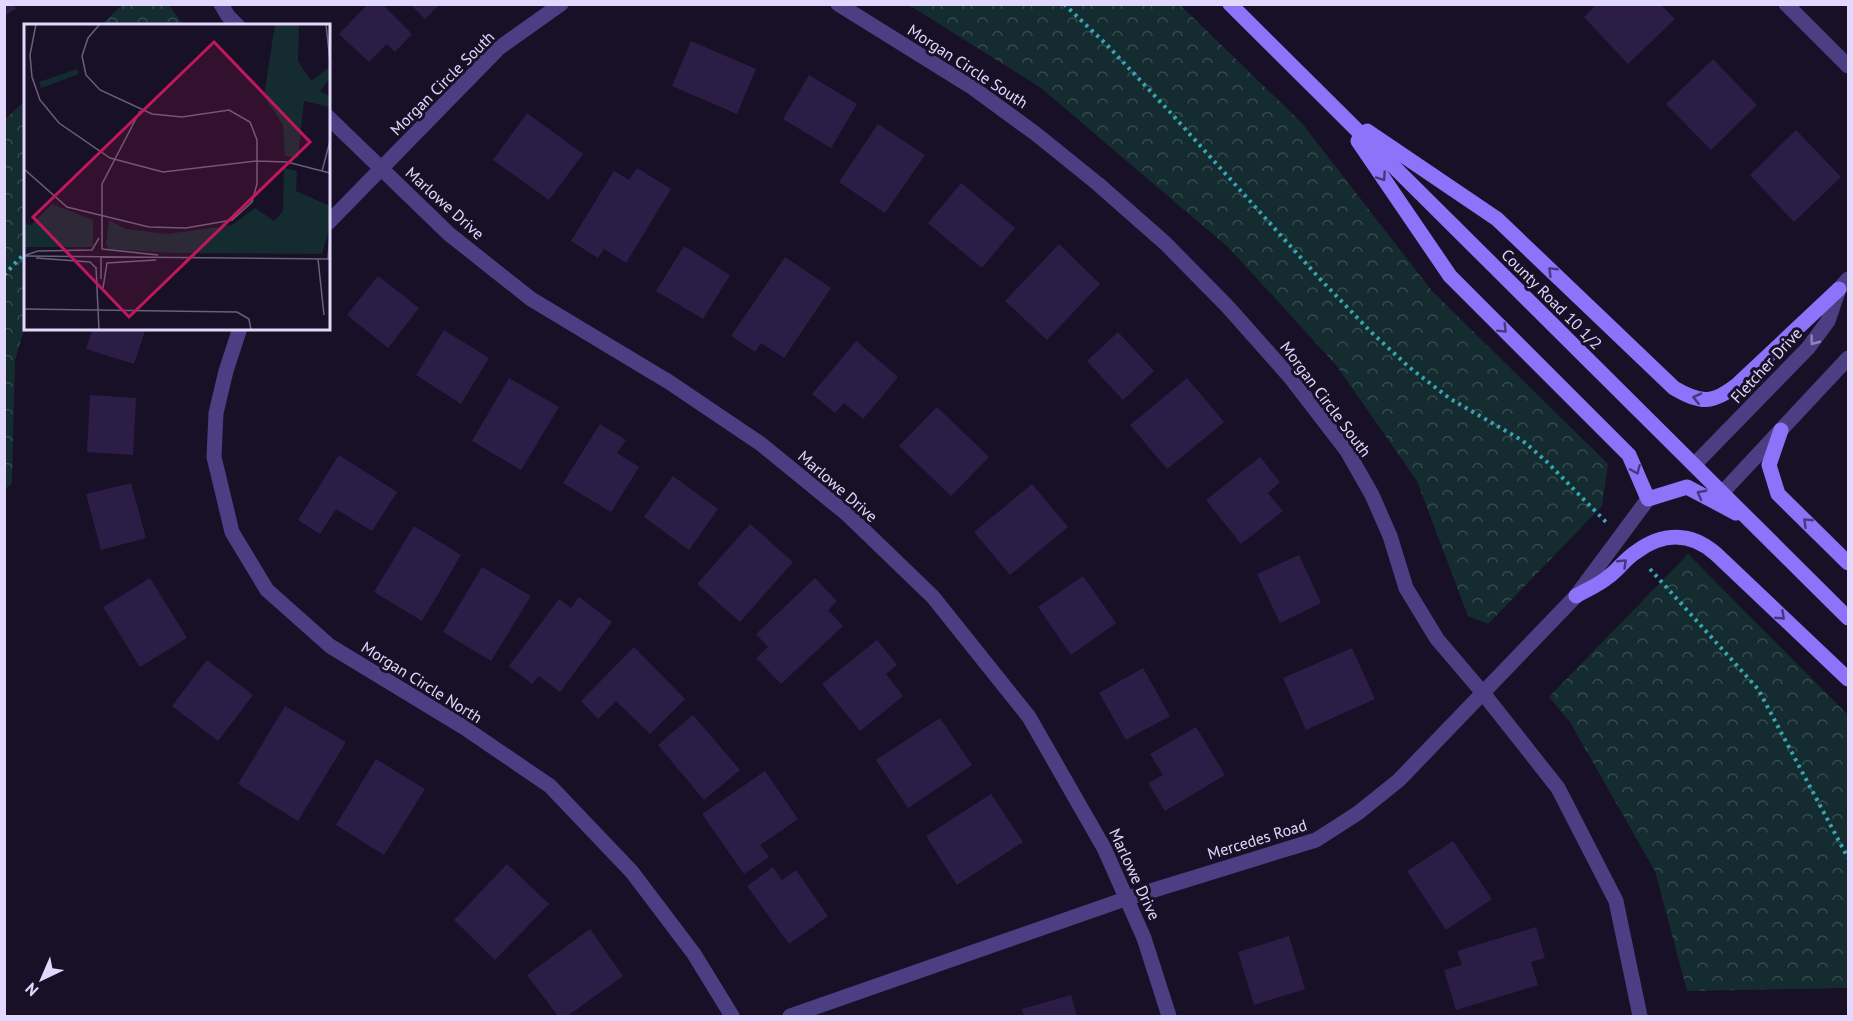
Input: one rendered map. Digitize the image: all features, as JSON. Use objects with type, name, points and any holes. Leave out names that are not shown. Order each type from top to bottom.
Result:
[{"type":"street","points":[[221,4],[236,24]]},
{"type":"street","name":"Morgan Circle South","points":[[381,170],[499,48],[561,4]]},
{"type":"street","name":"Morgan Circle South","points":[[838,4],[973,88],[1098,183],[1165,243],[1228,307],[1290,377],[1347,451],[1372,495],[1390,536],[1406,588],[1437,639],[1484,693],[1558,788],[1617,901],[1640,1017]]},
{"type":"street","name":"County Road 10 1/2","points":[[1230,4],[1848,618]]},
{"type":"street","points":[[1786,4],[1848,66]]},
{"type":"street","points":[[1338,111],[1497,219],[1674,388],[1690,398],[1708,401],[1723,396],[1844,284]]},
{"type":"street","points":[[1338,111],[1450,276],[1629,454],[1648,499],[1687,487],[1750,521]]},
{"type":"street","name":"Marlowe Drive","points":[[330,119],[449,234],[531,299],[669,382],[762,444],[848,515],[933,597],[1029,717],[1104,848],[1144,938],[1169,1017]]},
{"type":"street","points":[[330,221],[381,170]]},
{"type":"street","name":"Fletcher Drive","points":[[1694,465],[1808,348],[1828,321],[1844,284]]},
{"type":"street","name":"Morgan Circle North","points":[[239,330],[216,413],[214,457],[232,532],[267,590],[330,646],[465,728],[550,786],[632,872],[694,954],[732,1017]]},
{"type":"street","points":[[1722,493],[1848,358]]},
{"type":"street","points":[[1781,430],[1769,465],[1778,494],[1848,563]]},
{"type":"street","name":"Mercedes Road","points":[[790,1017],[1128,898],[1316,840],[1358,813],[1399,780],[1484,693],[1576,596],[1648,499]]},
{"type":"street","points":[[1576,596],[1607,578],[1634,553],[1664,537],[1695,541],[1704,544],[1716,554],[1848,679]]},
{"type":"path","points":[[1064,4],[1108,46],[1169,111],[1320,279],[1371,332],[1409,367],[1449,398],[1523,441],[1606,522]]},
{"type":"path","points":[[4,275],[24,254]]},
{"type":"path","points":[[1647,566],[1758,689],[1848,858]]},
{"type":"green space","points":[[123,4],[169,5],[182,24],[102,24]]},
{"type":"green space","points":[[909,5],[1180,5],[1301,122],[1432,291],[1608,464],[1602,506],[1488,624],[1468,616],[1417,481],[1336,365],[1229,248],[1041,88]]},
{"type":"green space","points":[[24,102],[24,330],[15,360],[12,483],[5,489],[5,119]]},
{"type":"green space","points":[[1688,554],[1848,715],[1848,988],[1687,991],[1655,871],[1570,722],[1549,697]]},
{"type":"building","points":[[4,4],[14,4],[16,9],[4,16]]},
{"type":"building","points":[[368,4],[382,4],[412,34],[395,52],[387,44],[369,62],[339,34]]},
{"type":"building","points":[[410,4],[440,4],[425,19]]},
{"type":"building","points":[[1597,4],[1660,4],[1675,19],[1628,64],[1584,17]]},
{"type":"building","points":[[691,41],[756,69],[737,114],[672,86]]},
{"type":"building","points":[[1713,59],[1757,105],[1711,150],[1666,104]]},
{"type":"building","points":[[809,75],[857,104],[831,148],[783,119]]},
{"type":"building","points":[[527,113],[583,154],[549,200],[493,160]]},
{"type":"building","points":[[878,124],[925,155],[885,213],[839,182]]},
{"type":"building","points":[[1796,130],[1841,177],[1794,222],[1750,175]]},
{"type":"building","points":[[637,168],[671,189],[626,263],[604,249],[598,258],[571,241],[614,171],[629,180]]},
{"type":"building","points":[[961,183],[1015,228],[982,268],[928,223]]},
{"type":"building","points":[[1059,244],[1100,284],[1047,340],[1005,301]]},
{"type":"building","points":[[684,246],[730,275],[703,319],[656,291]]},
{"type":"building","points":[[785,257],[831,288],[784,358],[761,343],[755,352],[731,336]]},
{"type":"building","points":[[378,276],[419,308],[388,348],[347,315]]},
{"type":"building","points":[[92,330],[145,330],[134,364],[86,349]]},
{"type":"building","points":[[444,330],[489,358],[461,404],[416,375]]},
{"type":"building","points":[[1118,332],[1154,371],[1123,400],[1087,361]]},
{"type":"building","points":[[856,341],[898,377],[863,419],[844,403],[835,413],[812,394]]},
{"type":"building","points":[[509,378],[559,407],[521,470],[472,441]]},
{"type":"building","points":[[1187,378],[1224,422],[1167,469],[1130,425]]},
{"type":"building","points":[[90,395],[136,398],[133,455],[87,452]]},
{"type":"building","points":[[937,407],[989,457],[951,496],[899,446]]},
{"type":"building","points":[[600,424],[626,440],[617,453],[639,467],[611,512],[563,483]]},
{"type":"building","points":[[339,455],[397,492],[372,531],[336,509],[320,534],[298,520]]},
{"type":"building","points":[[1260,457],[1280,482],[1268,493],[1283,511],[1241,544],[1206,500]]},
{"type":"building","points":[[673,476],[718,509],[689,550],[644,517]]},
{"type":"building","points":[[131,483],[146,538],[101,550],[86,494]]},
{"type":"building","points":[[1032,484],[1068,527],[1010,575],[974,532]]},
{"type":"building","points":[[750,524],[793,562],[740,622],[697,584]]},
{"type":"building","points":[[414,526],[461,555],[422,621],[374,592]]},
{"type":"building","points":[[1299,555],[1321,603],[1280,623],[1257,574]]},
{"type":"building","points":[[482,567],[531,596],[491,661],[443,632]]},
{"type":"building","points":[[1083,576],[1116,623],[1071,655],[1038,607]]},
{"type":"building","points":[[150,578],[187,638],[140,667],[103,607]]},
{"type":"building","points":[[815,578],[837,601],[828,610],[843,626],[781,684],[756,658],[768,647],[756,634]]},
{"type":"building","points":[[579,597],[612,622],[560,692],[539,676],[532,684],[509,666],[559,599],[571,608]]},
{"type":"building","points":[[877,640],[897,665],[886,674],[903,696],[860,731],[822,684]]},
{"type":"building","points":[[634,647],[685,699],[650,734],[616,701],[598,719],[581,701]]},
{"type":"building","points":[[1352,648],[1375,699],[1306,730],[1283,678]]},
{"type":"building","points":[[207,660],[253,695],[218,741],[172,706]]},
{"type":"building","points":[[1143,668],[1170,716],[1126,740],[1099,693]]},
{"type":"building","points":[[285,706],[346,742],[298,821],[238,784]]},
{"type":"building","points":[[693,715],[740,770],[704,800],[658,745]]},
{"type":"building","points":[[940,718],[972,765],[908,808],[876,760]]},
{"type":"building","points":[[1196,727],[1225,775],[1165,811],[1148,783],[1163,775],[1150,754]]},
{"type":"building","points":[[376,759],[425,789],[384,855],[336,825]]},
{"type":"building","points":[[765,771],[798,819],[760,845],[769,857],[744,874],[702,814]]},
{"type":"building","points":[[991,794],[1023,842],[957,885],[926,836]]},
{"type":"building","points":[[1453,841],[1492,899],[1446,930],[1407,871]]},
{"type":"building","points":[[507,864],[549,904],[495,960],[454,920]]},
{"type":"building","points":[[773,867],[782,880],[796,870],[828,916],[789,944],[747,886]]},
{"type":"building","points":[[1536,927],[1545,958],[1531,962],[1538,985],[1456,1010],[1444,970],[1462,965],[1457,951]]},
{"type":"building","points":[[590,929],[623,976],[567,1016],[558,1016],[527,975]]},
{"type":"building","points":[[1289,936],[1305,989],[1254,1005],[1238,952]]},
{"type":"building","points":[[1071,995],[1077,1016],[1024,1016],[1022,1009]]}]
